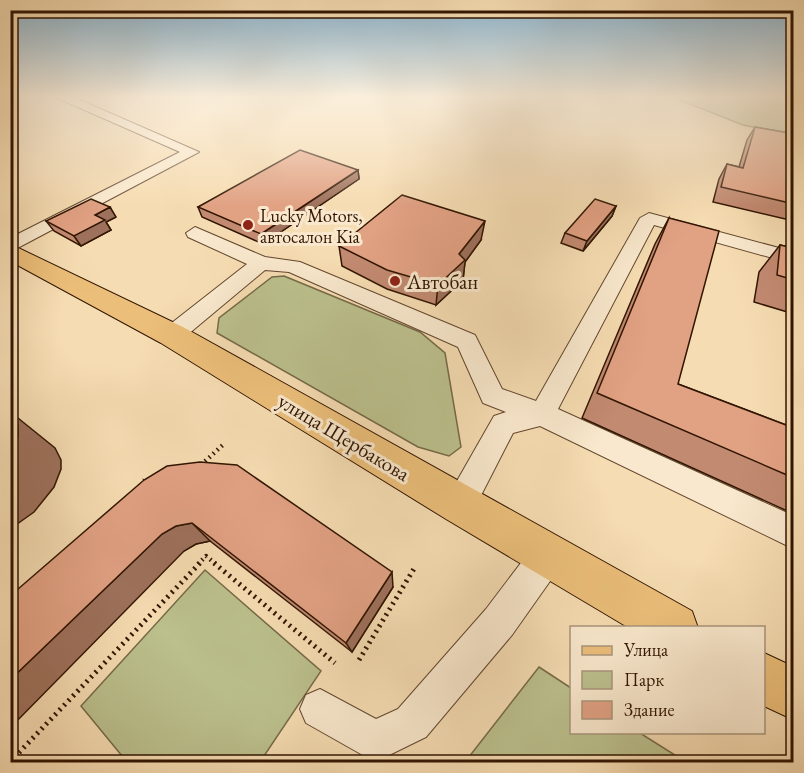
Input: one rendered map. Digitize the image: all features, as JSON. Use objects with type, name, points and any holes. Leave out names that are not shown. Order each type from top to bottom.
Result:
[{"type":"main road","name":"улица Щербакова","points":[[10,251],[172,334],[460,505],[673,626]]},
{"type":"main road","points":[[765,679],[794,695]]},
{"type":"lane","points":[[10,246],[192,152],[147,133]]},
{"type":"lane","points":[[460,505],[504,424],[542,414],[649,218],[794,258]]},
{"type":"lane","points":[[195,233],[261,263],[293,266],[467,341],[492,396],[542,414],[794,533]]},
{"type":"lane","points":[[172,334],[261,263]]},
{"type":"lane","points":[[321,709],[375,741],[412,723],[499,622],[548,555]]},
{"type":"path","points":[[198,467],[225,443]]},
{"type":"path","points":[[10,762],[206,556],[335,663]]},
{"type":"path","points":[[359,660],[415,567]]},
{"type":"green space","points":[[284,276],[420,332],[445,353],[461,447],[449,456],[418,447],[217,333],[219,318],[272,277]]},
{"type":"green space","points":[[205,570],[321,671],[260,762],[127,762],[81,706]]},
{"type":"green space","points":[[539,667],[570,687],[570,734],[642,734],[686,762],[465,762]]},
{"type":"building","points":[[753,133],[794,134],[794,204],[721,187],[727,164],[743,168]]},
{"type":"building","points":[[300,150],[358,170],[261,234],[198,207]]},
{"type":"building","points":[[402,195],[485,221],[459,254],[465,260],[438,285],[387,270],[339,246]]},
{"type":"building","points":[[91,199],[110,207],[95,215],[105,220],[74,236],[46,221]]},
{"type":"building","points":[[595,199],[616,206],[587,241],[565,233]]},
{"type":"building","points":[[669,218],[719,231],[678,384],[794,428],[794,478],[597,393]]},
{"type":"building","points":[[780,245],[794,248],[794,280],[777,275]]},
{"type":"building","points":[[10,413],[13,414],[18,426],[18,437],[10,453]]},
{"type":"building","points":[[200,462],[237,465],[392,572],[346,643],[192,523],[176,526],[162,534],[10,680],[10,596],[144,480],[167,466]]},
{"type":"place","name":"Lucky Motors, автосалон Kia","points":[[248,225]]},
{"type":"place","name":"Автобан","points":[[395,281]]}]
